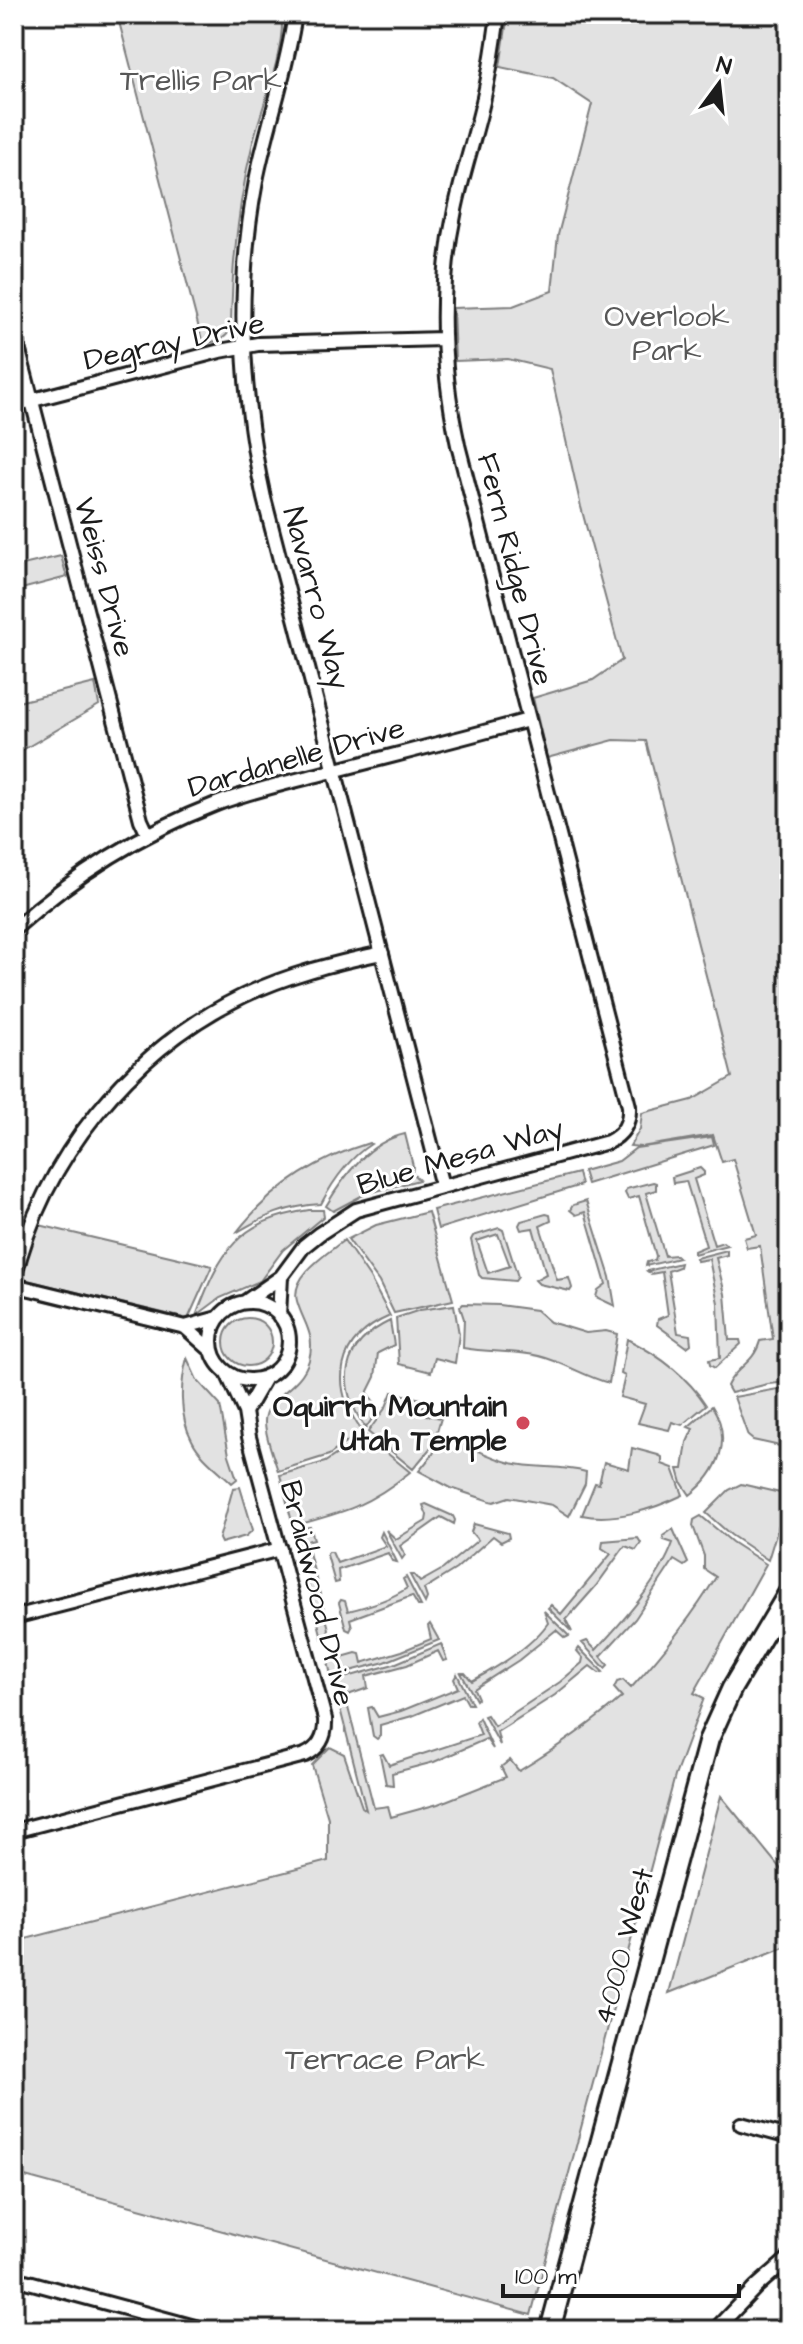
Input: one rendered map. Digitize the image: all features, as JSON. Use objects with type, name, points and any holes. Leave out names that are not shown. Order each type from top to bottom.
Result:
[{"type":"main road","name":"4000 West","points":[[550,2330],[709,1739],[732,1688],[789,1592]]},
{"type":"street","name":"Navarro Way","points":[[295,14],[286,67],[262,153],[245,261],[244,347],[250,425],[261,487],[442,1186]]},
{"type":"street","name":"Fern Ridge Drive","points":[[498,14],[483,105],[460,185],[450,238],[444,288],[446,378],[458,445],[629,1106],[625,1129]]},
{"type":"street","name":"Weiss Drive","points":[[14,332],[141,820],[148,835]]},
{"type":"street","name":"Degray Drive","points":[[14,405],[244,347],[443,339]]},
{"type":"street","name":"Dardanelle Drive","points":[[14,929],[86,873],[148,835],[183,818],[246,793],[528,720]]},
{"type":"street","points":[[266,1376],[250,1380],[227,1373],[220,1367],[212,1351],[185,1327],[14,1283],[46,1191],[111,1098],[149,1058],[191,1027],[242,997],[299,973],[382,953]]},
{"type":"street","name":"Blue Mesa Way","points":[[245,1302],[281,1277],[304,1246],[345,1216],[368,1205],[608,1142],[625,1129]]},
{"type":"street","points":[[279,1316],[281,1277]]},
{"type":"street","points":[[212,1351],[211,1334],[218,1318],[230,1307],[245,1302],[268,1306],[279,1316],[287,1332],[288,1349],[280,1365],[266,1376],[245,1412]]},
{"type":"street","points":[[185,1327],[218,1318]]},
{"type":"street","name":"Braidwood Drive","points":[[14,1831],[305,1755],[321,1741],[325,1719],[249,1437],[245,1412],[227,1373]]},
{"type":"street","points":[[14,1617],[280,1549]]},
{"type":"street","points":[[741,2124],[789,2137]]},
{"type":"street","points":[[715,2330],[789,2258]]},
{"type":"street","points":[[14,2278],[206,2330]]},
{"type":"green space","name":"Trellis Park","points":[[117,14],[281,14],[282,17],[280,47],[243,188],[234,257],[231,326],[227,334],[217,341],[203,344]]},
{"type":"green space","name":"Overlook Park","points":[[508,14],[789,14],[789,1382],[731,1393],[727,1386],[730,1380],[753,1355],[760,1341],[773,1339],[760,1246],[747,1248],[744,1238],[756,1235],[733,1159],[722,1162],[713,1135],[641,1147],[630,1146],[640,1129],[642,1113],[692,1100],[732,1077],[646,741],[614,740],[547,758],[533,698],[593,680],[622,660],[581,507],[550,369],[508,359],[455,361],[453,308],[513,306],[552,291],[558,235],[592,104],[553,78],[500,67]]},
{"type":"green space","points":[[61,556],[67,577],[14,591],[14,567]]},
{"type":"green space","points":[[95,683],[99,705],[14,755],[14,703]]},
{"type":"green space","points":[[405,1134],[412,1173],[419,1180],[365,1194],[333,1211],[326,1206],[349,1172],[368,1152]]},
{"type":"green space","points":[[712,1137],[714,1145],[587,1184],[583,1171],[619,1161],[636,1148]]},
{"type":"green space","points":[[369,1143],[342,1171],[321,1204],[276,1213],[236,1233],[279,1189],[295,1178],[331,1158]]},
{"type":"green space","points":[[700,1168],[704,1175],[694,1179],[714,1245],[723,1242],[727,1245],[694,1254],[694,1251],[706,1246],[686,1181],[673,1183],[672,1177]]},
{"type":"green space","points":[[578,1173],[581,1185],[438,1229],[433,1210]]},
{"type":"green space","points":[[656,1183],[656,1190],[646,1193],[665,1256],[676,1255],[679,1258],[646,1266],[656,1256],[639,1196],[628,1199],[625,1193],[626,1189]]},
{"type":"green space","points":[[586,1201],[610,1277],[615,1306],[596,1297],[598,1290],[606,1284],[585,1212],[576,1215],[570,1210],[573,1205]]},
{"type":"green space","points":[[309,1210],[323,1210],[324,1216],[283,1250],[260,1281],[220,1298],[196,1316],[214,1274],[234,1243],[264,1222]]},
{"type":"green space","points":[[428,1212],[453,1300],[394,1313],[379,1282],[348,1239],[376,1225]]},
{"type":"green space","points":[[550,1215],[551,1221],[540,1226],[557,1280],[569,1278],[570,1291],[539,1284],[535,1280],[546,1274],[533,1228],[521,1230],[519,1225],[521,1221]]},
{"type":"green space","points":[[14,1219],[212,1266],[188,1319],[14,1277]]},
{"type":"green space","points":[[499,1228],[503,1230],[518,1277],[515,1281],[482,1278],[479,1275],[471,1240],[473,1236]],"holes":[[[498,1234],[510,1266],[488,1273],[477,1241]]]},
{"type":"green space","points":[[344,1240],[370,1278],[390,1316],[358,1337],[343,1365],[345,1397],[362,1431],[329,1455],[278,1471],[267,1435],[266,1414],[276,1399],[298,1379],[311,1351],[310,1335],[296,1292],[312,1266]]},
{"type":"green space","points":[[727,1250],[727,1255],[716,1258],[725,1294],[729,1340],[740,1340],[741,1344],[715,1368],[709,1360],[720,1358],[718,1303],[709,1259],[697,1261],[696,1258]]},
{"type":"green space","points":[[680,1263],[679,1267],[668,1271],[678,1333],[690,1335],[691,1344],[687,1347],[657,1325],[658,1319],[668,1315],[662,1272],[651,1274],[647,1271]]},
{"type":"green space","points":[[463,1304],[536,1310],[550,1322],[586,1333],[606,1331],[617,1334],[609,1383],[539,1356],[463,1348],[464,1319],[460,1307]]},
{"type":"green space","points":[[454,1305],[459,1334],[455,1363],[435,1358],[431,1372],[399,1364],[396,1318],[420,1310]]},
{"type":"green space","points":[[248,1318],[265,1325],[272,1342],[265,1359],[248,1366],[231,1359],[224,1342],[231,1325]]},
{"type":"green space","points":[[390,1321],[394,1345],[378,1353],[375,1377],[367,1393],[379,1408],[366,1428],[350,1397],[348,1367],[361,1342]]},
{"type":"green space","points":[[627,1339],[671,1367],[706,1405],[682,1425],[672,1422],[669,1430],[638,1423],[645,1404],[620,1397],[625,1376],[621,1374]]},
{"type":"green space","points":[[187,1358],[197,1380],[220,1405],[229,1455],[237,1479],[232,1483],[200,1452],[188,1431],[182,1400]]},
{"type":"green space","points":[[789,1387],[789,1448],[753,1440],[748,1436],[734,1397]]},
{"type":"green space","points":[[392,1392],[425,1400],[421,1414],[441,1418],[433,1445],[413,1469],[368,1432],[386,1407]]},
{"type":"green space","points":[[712,1406],[722,1431],[720,1455],[709,1476],[690,1495],[678,1469],[683,1469],[687,1442],[693,1429],[688,1427]]},
{"type":"green space","points":[[365,1435],[410,1472],[381,1493],[355,1506],[293,1526],[280,1475],[325,1462]]},
{"type":"green space","points":[[442,1436],[511,1463],[586,1472],[585,1484],[569,1516],[552,1505],[509,1497],[494,1502],[451,1488],[419,1471]]},
{"type":"green space","points":[[632,1448],[662,1457],[662,1464],[673,1468],[683,1495],[634,1513],[607,1517],[582,1515],[595,1483],[599,1484],[604,1462],[629,1469]]},
{"type":"green space","points":[[741,1484],[780,1493],[787,1498],[768,1560],[731,1535],[706,1513],[729,1490]]},
{"type":"green space","points":[[240,1487],[253,1530],[246,1536],[221,1543],[219,1539],[233,1488]]},
{"type":"green space","points":[[423,1505],[453,1516],[454,1524],[441,1517],[400,1546],[405,1555],[402,1559],[386,1530],[396,1539],[426,1521]]},
{"type":"green space","name":"Terrace Park","points":[[701,1516],[732,1542],[766,1564],[694,1693],[704,1698],[675,1776],[531,2315],[14,2174],[14,1942],[328,1861],[328,1818],[312,1765],[330,1747],[344,1754],[362,1807],[366,1810],[333,1681],[394,1664],[441,1644],[447,1660],[443,1661],[438,1651],[407,1665],[366,1676],[368,1688],[345,1696],[374,1808],[388,1806],[391,1817],[438,1804],[506,1777],[501,1767],[510,1760],[519,1771],[572,1736],[622,1697],[614,1688],[617,1682],[623,1680],[631,1688],[687,1620],[716,1577],[704,1569],[704,1556],[693,1526],[694,1520]]},
{"type":"green space","points":[[474,1524],[508,1533],[509,1538],[501,1542],[493,1536],[456,1569],[424,1589],[425,1603],[410,1575],[420,1582],[443,1569],[478,1540],[471,1532]]},
{"type":"green space","points":[[310,1527],[314,1539],[306,1541],[329,1629],[322,1638],[294,1530]]},
{"type":"green space","points":[[673,1529],[688,1563],[684,1566],[674,1560],[635,1619],[601,1656],[608,1665],[605,1668],[582,1643],[587,1641],[596,1650],[639,1600],[667,1557],[673,1543],[664,1540],[663,1536]]},
{"type":"green space","points":[[382,1532],[397,1562],[392,1561],[388,1553],[338,1570],[339,1582],[335,1583],[328,1552],[332,1552],[337,1563],[386,1546],[380,1537]]},
{"type":"green space","points":[[638,1538],[641,1543],[636,1550],[625,1546],[566,1620],[572,1632],[548,1608],[551,1605],[561,1614],[611,1554],[602,1548],[603,1541]]},
{"type":"green space","points":[[406,1577],[421,1606],[412,1596],[350,1619],[352,1627],[350,1631],[346,1629],[339,1603],[341,1600],[345,1601],[348,1611],[379,1602],[407,1588],[403,1579]]},
{"type":"green space","points":[[544,1611],[569,1636],[565,1638],[556,1630],[519,1660],[474,1689],[476,1700],[461,1673],[472,1681],[513,1656],[548,1623]]},
{"type":"green space","points":[[430,1624],[439,1640],[385,1662],[331,1676],[328,1661],[356,1653],[360,1654],[362,1663],[402,1651],[431,1639]]},
{"type":"green space","points":[[579,1648],[603,1672],[599,1673],[590,1666],[555,1695],[497,1732],[500,1745],[484,1716],[487,1715],[494,1726],[560,1682],[582,1663],[583,1658],[577,1651]]},
{"type":"green space","points":[[457,1674],[472,1704],[468,1704],[463,1695],[412,1716],[380,1725],[380,1736],[377,1739],[373,1736],[368,1708],[372,1707],[378,1717],[401,1711],[458,1688],[454,1679]]},
{"type":"green space","points":[[479,1718],[493,1749],[486,1739],[434,1762],[392,1773],[393,1785],[386,1784],[380,1755],[383,1754],[389,1765],[481,1735],[476,1722]]},
{"type":"green space","points":[[721,1796],[789,1879],[789,1945],[669,1993]]},
{"type":"place","name":"Oquirrh Mountain Utah Temple","points":[[523,1423]]}]
